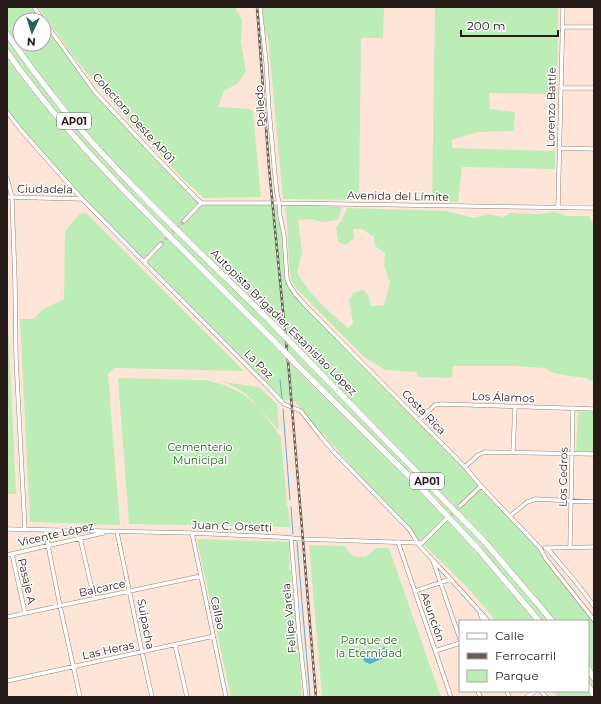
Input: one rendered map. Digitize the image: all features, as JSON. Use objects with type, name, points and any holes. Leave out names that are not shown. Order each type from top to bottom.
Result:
[{"type":"highway","name":"Autopista Brigadier Estanislao López","points":[[7,34],[63,109],[100,150],[148,201],[270,321],[485,542],[551,620]]},
{"type":"highway","name":"Autopista Brigadier Estanislao López","points":[[7,52],[56,115],[93,158],[295,363],[423,490],[479,550],[538,620]]},
{"type":"street","name":"Polledo","points":[[260,7],[266,62],[272,152],[279,203]]},
{"type":"street","name":"Lorenzo Battle","points":[[558,208],[562,7]]},
{"type":"street","points":[[562,27],[594,28]]},
{"type":"street","name":"Colectora Oeste AP01","points":[[52,31],[96,92],[201,203]]},
{"type":"street","points":[[561,88],[594,88]]},
{"type":"street","name":"La Paz","points":[[7,112],[20,129],[82,199],[284,404],[301,411],[333,451],[409,529],[418,543],[432,559]]},
{"type":"street","points":[[559,148],[594,149]]},
{"type":"street","points":[[7,178],[12,198],[16,358],[25,530]]},
{"type":"street","name":"Ciudadela","points":[[7,197],[82,199]]},
{"type":"street","name":"Avenida del Límite","points":[[201,203],[594,208]]},
{"type":"street","points":[[184,221],[201,203]]},
{"type":"street","name":"Costa Rica","points":[[279,203],[284,235],[287,279],[288,285],[291,289],[465,467],[540,548],[546,559],[594,620]]},
{"type":"street","points":[[144,262],[161,244]]},
{"type":"street","name":"Los Álamos","points":[[419,420],[435,405],[440,404],[594,409]]},
{"type":"street","points":[[513,452],[515,406]]},
{"type":"street","name":"Los Cedros","points":[[570,547],[573,408]]},
{"type":"street","points":[[465,467],[478,455],[485,452],[594,454]]},
{"type":"street","points":[[460,506],[481,486]]},
{"type":"street","points":[[510,516],[527,502],[536,499],[594,502]]},
{"type":"street","points":[[418,543],[422,543],[446,519]]},
{"type":"street","name":"Juan C. Orsetti","points":[[7,529],[192,533],[418,543]]},
{"type":"street","points":[[45,530],[80,697]]},
{"type":"street","name":"Vicente López","points":[[7,555],[109,531]]},
{"type":"street","name":"Suipacha","points":[[118,532],[152,697]]},
{"type":"street","name":"Callao","points":[[192,533],[226,697]]},
{"type":"street","points":[[80,538],[94,598]]},
{"type":"street","name":"Felipe Varela","points":[[291,538],[306,697]]},
{"type":"street","name":"Asunción","points":[[398,542],[451,697]]},
{"type":"street","points":[[540,548],[594,547]]},
{"type":"street","points":[[547,548],[594,606]]},
{"type":"street","name":"Pasaje A","points":[[12,554],[25,613]]},
{"type":"street","points":[[432,559],[487,620]]},
{"type":"street","points":[[432,559],[459,636]]},
{"type":"street","name":"Balcarce","points":[[7,617],[201,576]]},
{"type":"street","points":[[415,591],[451,579]]},
{"type":"street","points":[[480,611],[483,620]]},
{"type":"street","name":"Las Heras","points":[[7,682],[214,636]]},
{"type":"street","points":[[436,651],[459,643]]},
{"type":"street","points":[[175,645],[187,697]]},
{"type":"green space","points":[[7,7],[34,7],[37,12],[12,12],[12,52],[52,52],[52,32],[95,92],[201,203],[279,203],[287,279],[291,289],[465,467],[540,548],[594,620],[594,697],[557,697],[554,692],[589,692],[589,620],[495,620],[467,587],[422,543],[418,543],[294,401],[283,400],[272,391],[82,199],[7,112]]},
{"type":"green space","points":[[38,7],[236,7],[242,20],[241,42],[246,72],[237,84],[224,91],[218,107],[250,109],[253,111],[261,197],[204,198],[183,179],[118,110],[119,105],[115,106],[67,49],[52,26],[52,12],[42,12]]},
{"type":"green space","points":[[262,7],[384,7],[383,38],[361,38],[359,200],[283,199],[268,37],[265,32]]},
{"type":"green space","points":[[435,7],[558,7],[557,94],[489,93],[490,109],[515,112],[514,131],[478,132],[451,140],[453,148],[555,151],[555,169],[462,167],[458,202],[432,201]]},
{"type":"green space","points":[[291,205],[342,207],[338,220],[321,222],[312,219],[298,220],[302,252],[297,273],[307,288],[324,307],[348,328],[353,323],[349,300],[354,292],[363,290],[369,296],[371,306],[384,305],[390,282],[384,266],[385,253],[375,246],[374,237],[362,229],[353,229],[354,238],[346,245],[338,242],[336,227],[342,220],[347,208],[446,211],[474,218],[488,214],[504,217],[510,213],[539,214],[554,212],[568,216],[589,216],[594,225],[594,382],[585,378],[551,372],[544,368],[513,366],[453,366],[452,378],[418,377],[416,372],[385,370],[363,356],[297,289],[291,280],[285,208]]},
{"type":"green space","points":[[86,213],[244,371],[114,368],[108,374],[120,525],[30,522],[20,319],[34,319],[43,309],[64,299],[65,231],[80,214]]},
{"type":"green space","points":[[7,318],[8,321],[16,494],[7,494]]},
{"type":"green space","name":"Cementerio Municipal","points":[[118,378],[205,380],[224,385],[243,394],[258,406],[239,390],[227,383],[216,381],[259,387],[277,404],[279,430],[258,407],[281,437],[290,527],[129,524]]},
{"type":"green space","points":[[578,411],[594,412],[594,452],[576,451]]},
{"type":"green space","points":[[197,540],[290,542],[289,570],[291,570],[293,599],[295,599],[302,697],[231,697]]},
{"type":"green space","name":"Parque de la Eternidad","points":[[309,545],[345,546],[348,551],[360,558],[367,555],[375,548],[389,548],[441,697],[322,697]]},
{"type":"water","points":[[384,647],[388,648],[391,653],[389,658],[381,659],[370,664],[365,662],[363,659],[364,652],[368,653],[368,656],[374,656],[376,658],[382,652]]},
{"type":"waterway","points":[[280,380],[282,398]]},
{"type":"waterway","points":[[283,409],[290,500]]},
{"type":"waterway","points":[[291,507],[293,534]]},
{"type":"waterway","points":[[297,542],[310,697]]},
{"type":"tunnel","points":[[161,244],[184,221]]},
{"type":"tunnel","points":[[447,519],[460,506]]},
{"type":"railway","points":[[257,7],[269,168],[289,372],[316,697]]}]
